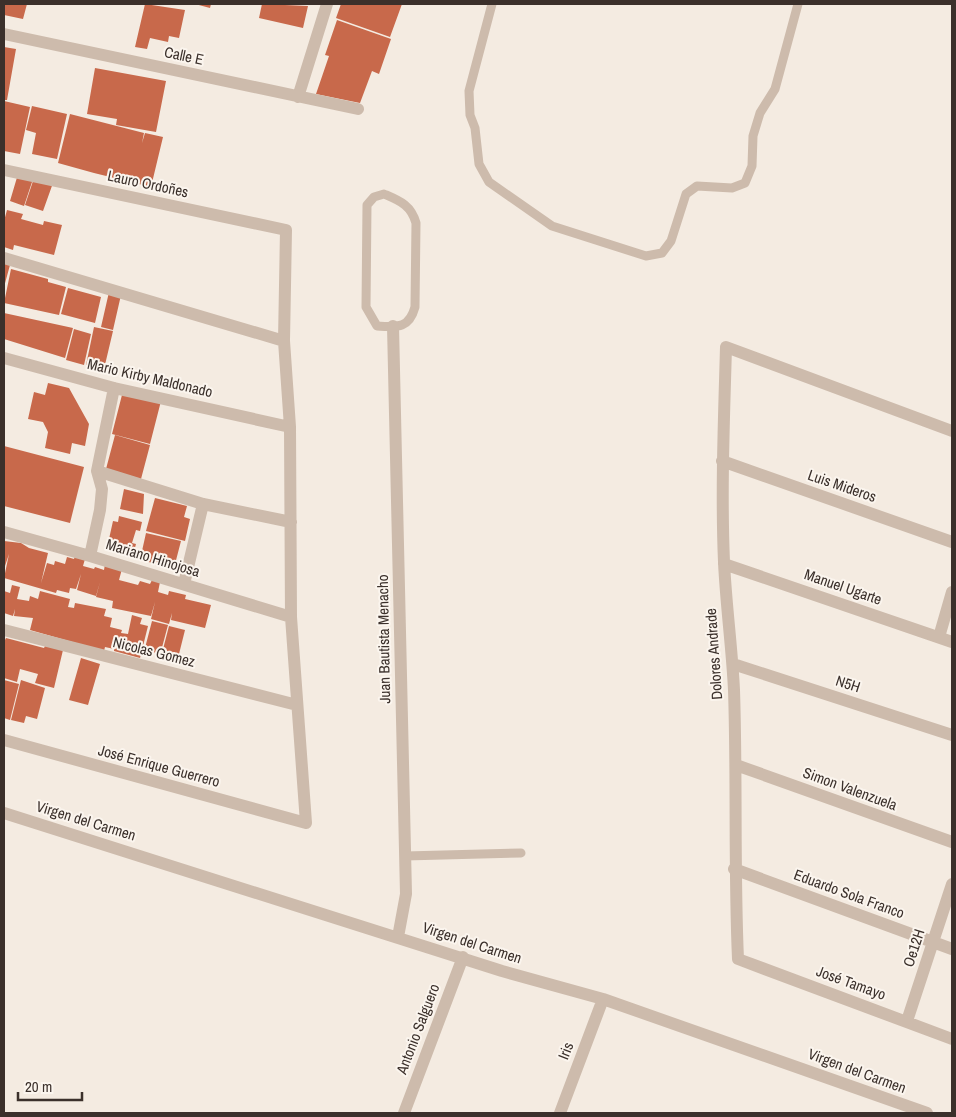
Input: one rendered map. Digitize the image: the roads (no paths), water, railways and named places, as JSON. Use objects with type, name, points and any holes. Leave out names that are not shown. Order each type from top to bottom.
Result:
[{"type":"street","points":[[298,97],[327,4]]},
{"type":"street","name":"Calle E","points":[[4,34],[358,109]]},
{"type":"street","name":"Lauro Ordoñes","points":[[4,170],[286,230],[284,341]]},
{"type":"street","points":[[4,258],[284,341],[290,427],[291,618],[296,705]]},
{"type":"street","name":"Juan Bautista Menacho","points":[[393,333],[406,894],[398,937]]},
{"type":"street","name":"Dolores Andrade","points":[[738,959],[734,869],[736,765],[733,664],[724,564],[722,461],[726,347],[952,431]]},
{"type":"street","name":"Mario Kirby Maldonado","points":[[4,358],[114,388],[290,427]]},
{"type":"street","points":[[90,556],[100,510],[102,489],[97,471],[114,388]]},
{"type":"street","name":"Luis Mideros","points":[[722,461],[952,542]]},
{"type":"street","points":[[97,471],[203,504],[291,522]]},
{"type":"street","points":[[184,584],[203,504]]},
{"type":"street","name":"Mariano Hinojosa","points":[[4,532],[184,584],[291,618]]},
{"type":"street","name":"Manuel Ugarte","points":[[724,564],[952,642]]},
{"type":"street","points":[[938,637],[952,592]]},
{"type":"street","name":"Nicolas Gomez","points":[[4,630],[296,705]]},
{"type":"street","name":"N5H","points":[[733,664],[952,735]]},
{"type":"street","name":"José Enrique Guerrero","points":[[4,740],[306,823],[296,705]]},
{"type":"street","name":"Simon Valenzuela","points":[[736,765],[952,842]]},
{"type":"street","name":"Virgen del Carmen","points":[[4,813],[463,957],[502,971],[603,999],[927,1113]]},
{"type":"street","name":"Eduardo Sola Franco","points":[[734,869],[952,949]]},
{"type":"street","name":"Oe12H","points":[[907,1021],[952,884]]},
{"type":"street","name":"Antonio Salguero","points":[[404,1113],[463,957]]},
{"type":"street","name":"José Tamayo","points":[[738,959],[907,1021],[952,1040]]},
{"type":"street","name":"Iris","points":[[560,1113],[603,999]]},
{"type":"lane","points":[[492,4],[469,92],[470,115],[475,128],[479,164],[490,182],[552,226],[646,256],[662,253],[671,241],[686,194],[697,186],[732,188],[745,183],[752,166],[753,136],[760,113],[775,89],[798,4]]},
{"type":"lane","points":[[384,194],[403,202],[413,212],[416,223],[415,307],[412,318],[393,333],[377,326],[366,307],[367,205],[374,197],[384,194]]},
{"type":"lane","points":[[405,856],[521,853]]}]
